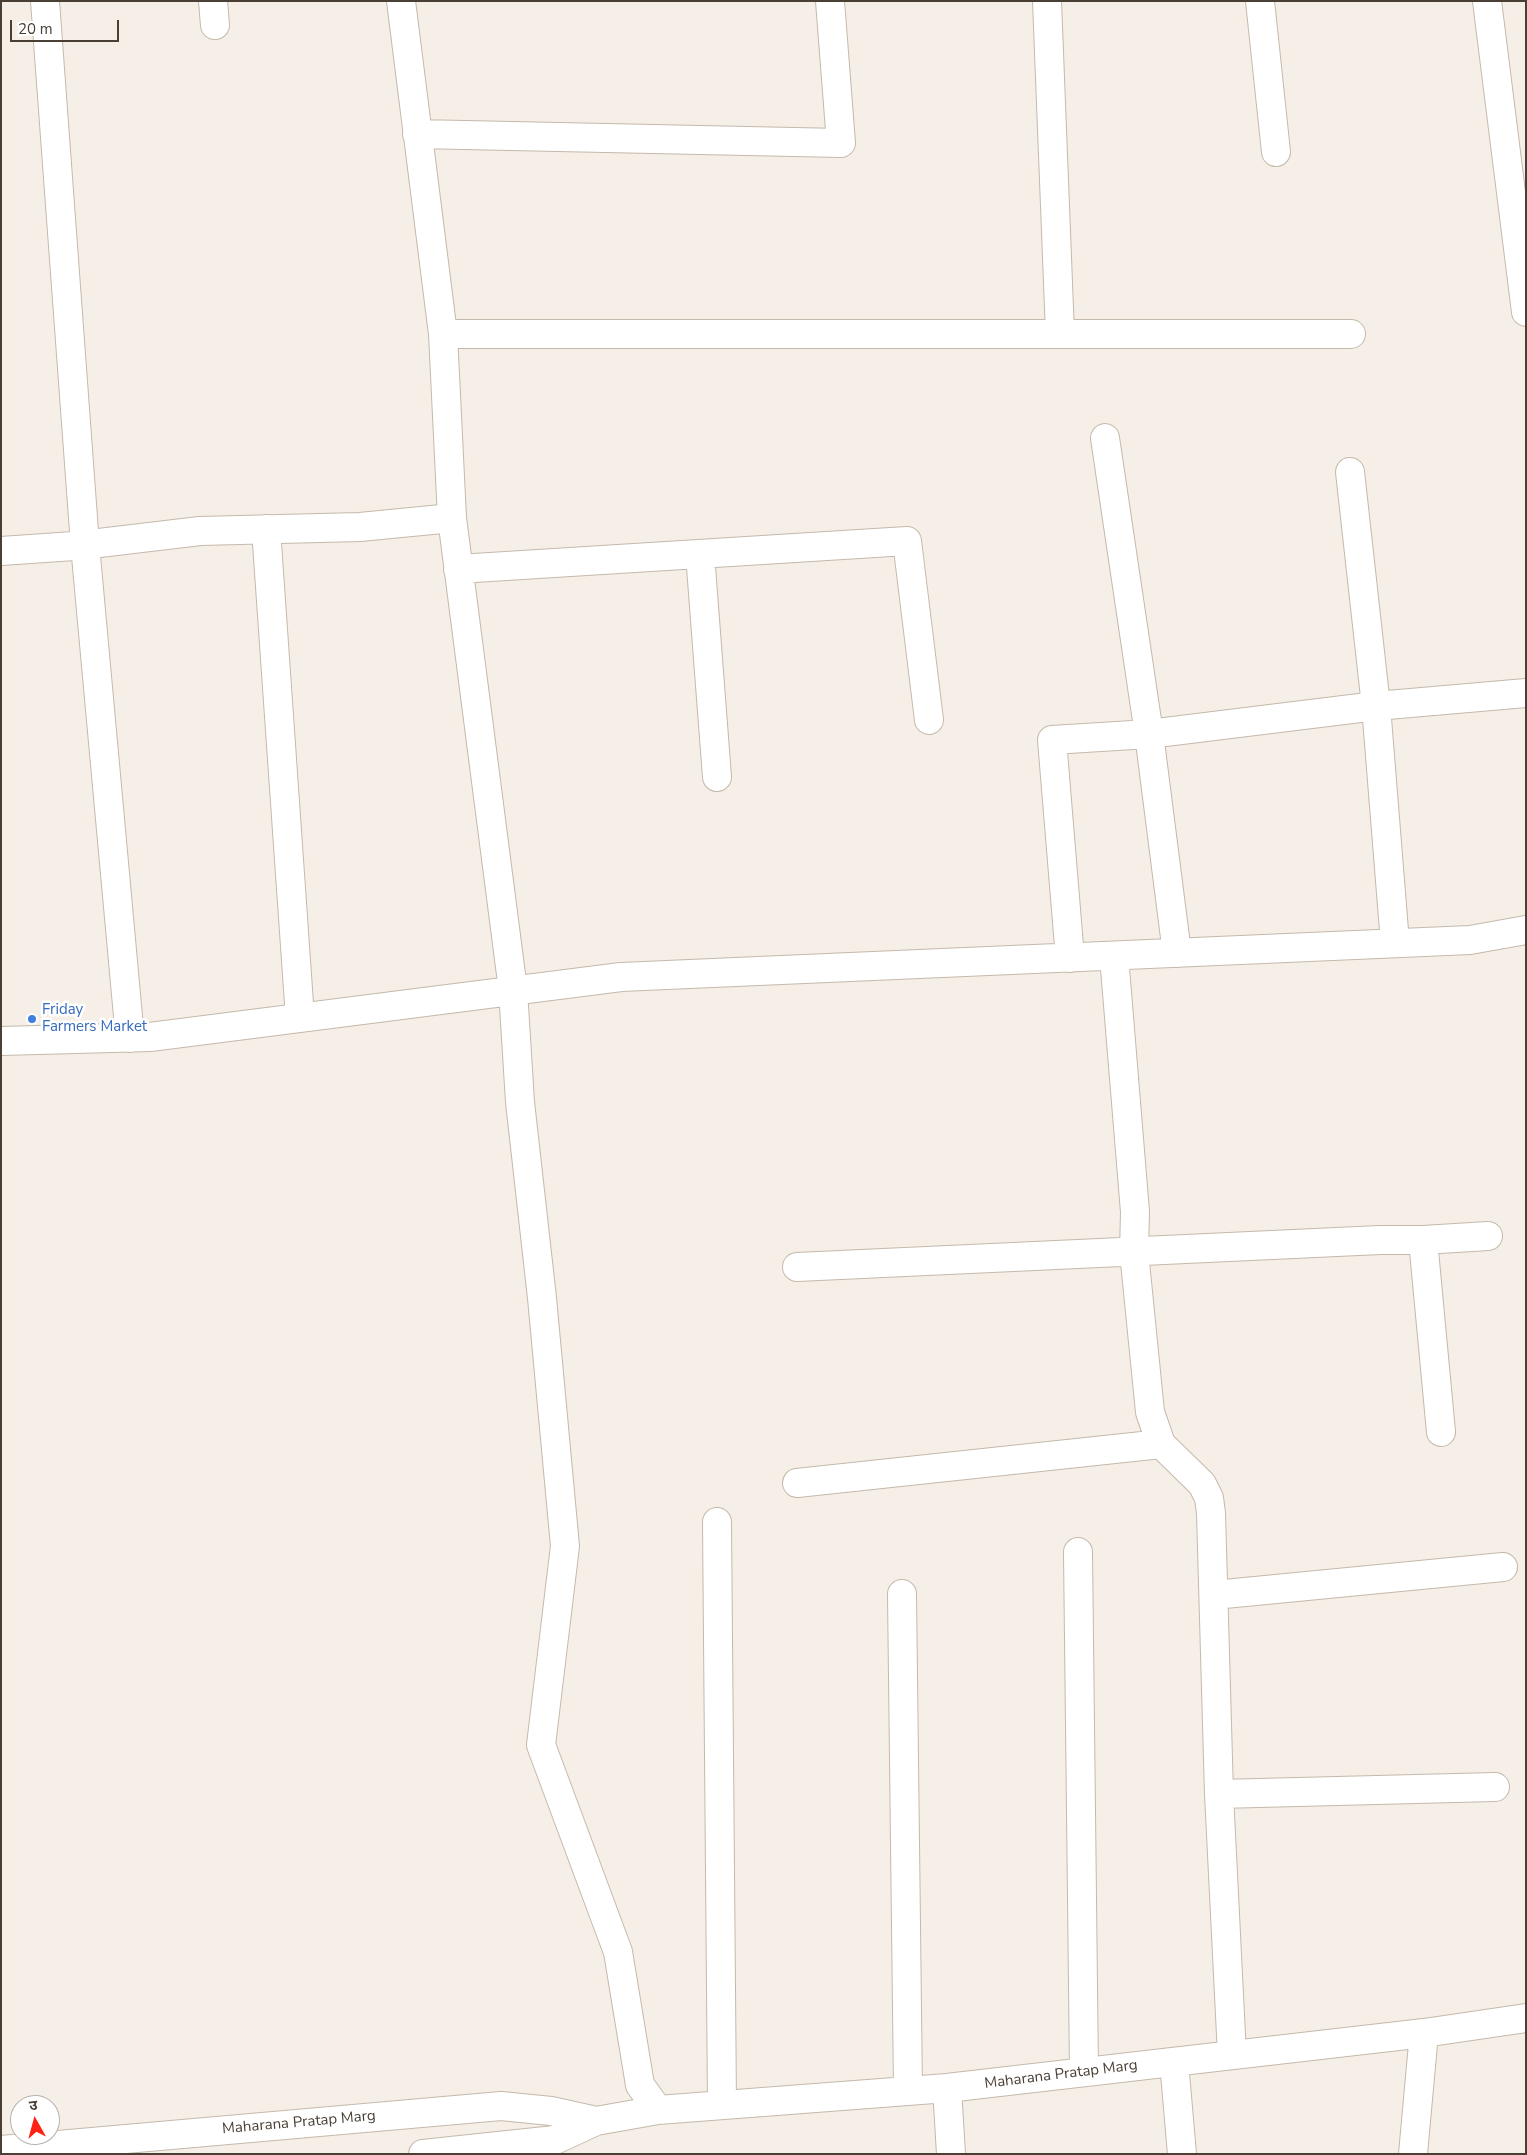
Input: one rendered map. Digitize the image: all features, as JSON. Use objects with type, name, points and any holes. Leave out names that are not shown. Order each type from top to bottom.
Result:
[{"type":"street","points":[[45,1],[85,545],[130,1038]]},
{"type":"street","points":[[401,1],[443,334],[452,518],[513,990],[520,1102],[542,1298],[565,1546],[541,1745],[618,1952],[640,2085],[658,2110]]},
{"type":"street","points":[[417,134],[841,143],[830,1]]},
{"type":"street","points":[[1047,1],[1060,334]]},
{"type":"street","points":[[1260,1],[1276,152]]},
{"type":"street","points":[[1487,1],[1526,312]]},
{"type":"street","points":[[443,334],[1351,334]]},
{"type":"street","points":[[1105,438],[1149,734],[1177,953]]},
{"type":"street","points":[[1350,472],[1376,706],[1395,943]]},
{"type":"street","points":[[1,551],[85,545],[200,531],[360,527],[452,518]]},
{"type":"street","points":[[266,529],[300,1018]]},
{"type":"street","points":[[458,569],[907,541],[929,720]]},
{"type":"street","points":[[700,554],[717,777]]},
{"type":"street","points":[[1070,958],[1052,740],[1149,734],[1376,706],[1526,693]]},
{"type":"street","points":[[1,1041],[150,1037],[621,977],[1470,940],[1526,930]]},
{"type":"street","points":[[1114,956],[1135,1212],[1134,1252],[1150,1412],[1161,1444],[1202,1484],[1212,1513],[1219,1794],[1232,2055]]},
{"type":"street","points":[[797,1267],[1488,1236]]},
{"type":"street","points":[[1423,1240],[1440,1432]]},
{"type":"street","points":[[797,1483],[1161,1444]]},
{"type":"street","points":[[717,1522],[722,2105]]},
{"type":"street","points":[[1078,1552],[1084,2072]]},
{"type":"street","points":[[1214,1595],[1503,1567]]},
{"type":"street","points":[[902,1594],[908,2091]]},
{"type":"street","points":[[1219,1794],[1495,1788]]},
{"type":"street","name":"Maharana Pratap Marg","points":[[1,2150],[501,2106],[551,2111],[596,2121],[658,2110],[947,2088],[1424,2033],[1526,2018]]},
{"type":"street","points":[[1413,2154],[1424,2033]]},
{"type":"street","points":[[1174,2062],[1182,2154]]},
{"type":"street","points":[[947,2088],[951,2154]]},
{"type":"street","points":[[501,2106],[506,2149]]},
{"type":"street","points":[[551,2111],[556,2147]]},
{"type":"street","name":"Maharana Pratap Marg","points":[[423,2154],[556,2147],[596,2121]]},
{"type":"place","name":"Friday Farmers Market","points":[[32,1019]]}]
